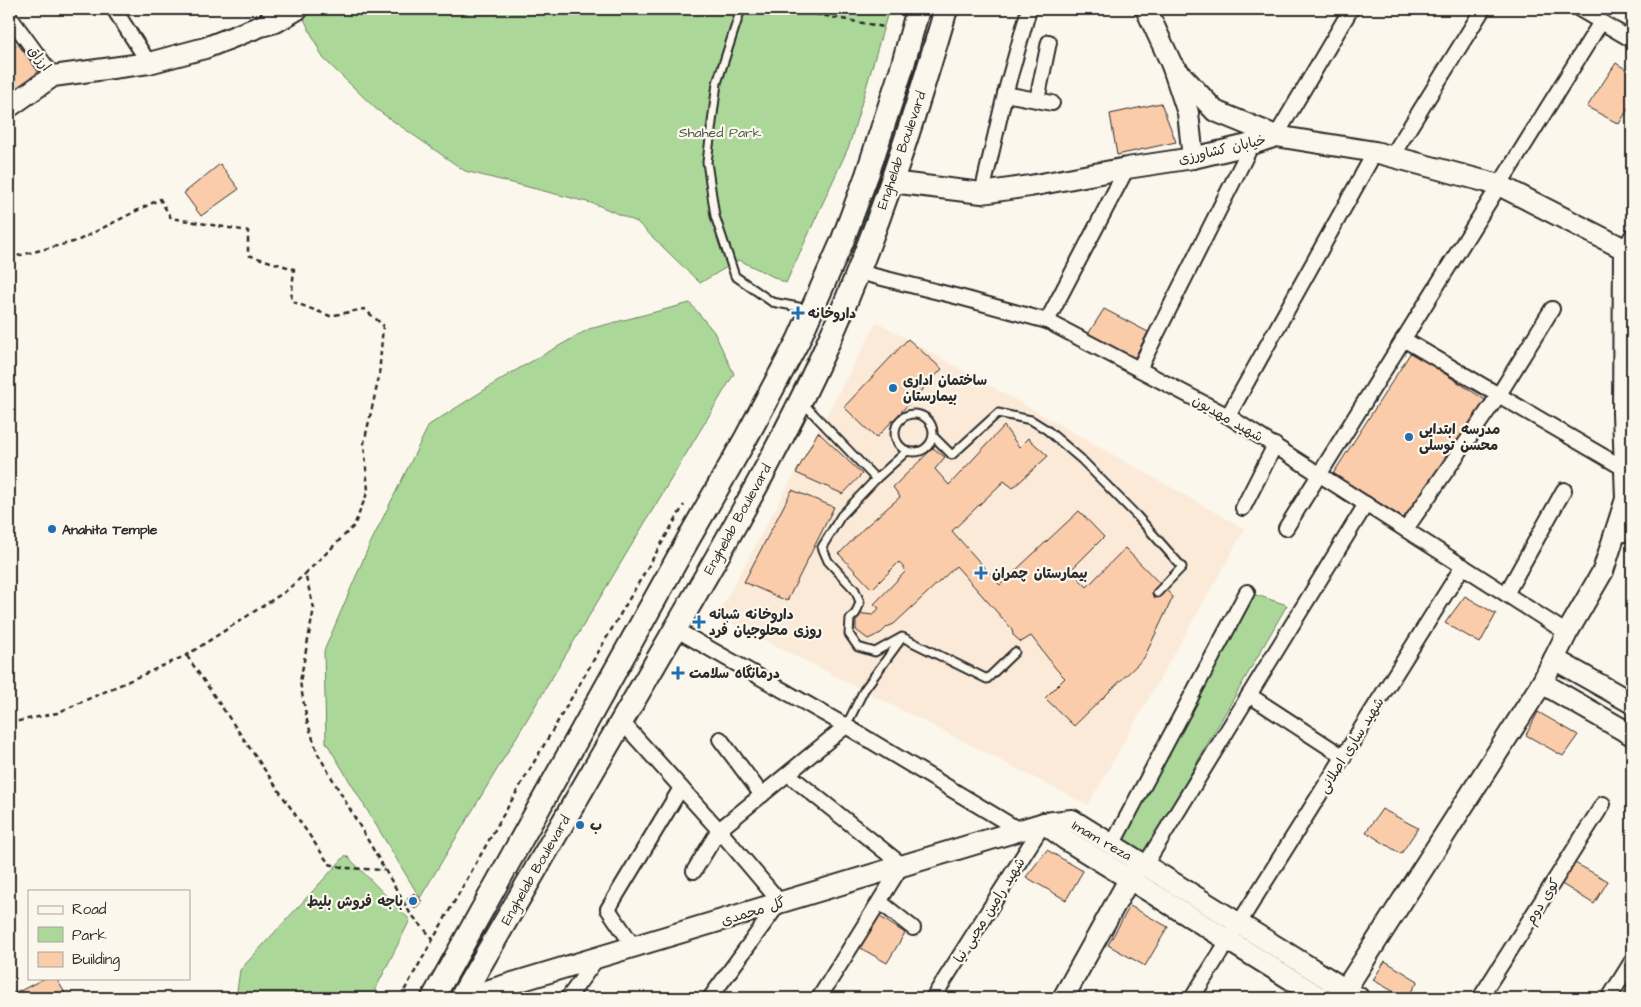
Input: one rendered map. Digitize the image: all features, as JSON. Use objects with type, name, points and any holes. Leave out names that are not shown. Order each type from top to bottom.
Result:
[{"type":"main road","name":"Enghelab Boulevard","points":[[433,998],[746,438],[798,340],[842,242],[867,175],[902,68],[918,9]]},
{"type":"main road","name":"Enghelab Boulevard","points":[[462,998],[751,496],[823,354],[858,272],[891,182],[946,9]]},
{"type":"street","points":[[116,9],[149,63]]},
{"type":"street","points":[[9,107],[53,76],[149,63],[205,48],[261,26],[272,15],[298,9]]},
{"type":"street","points":[[982,193],[1005,94],[1029,9]]},
{"type":"street","points":[[1146,9],[1172,65],[1188,113],[1193,158]]},
{"type":"street","points":[[1172,65],[1215,111],[1276,136],[1352,9]]},
{"type":"street","points":[[1228,416],[1383,154],[1484,9]]},
{"type":"street","points":[[1579,9],[1632,40]]},
{"type":"street","name":"ارزاق","points":[[9,16],[53,76]]},
{"type":"street","points":[[1286,528],[1601,22]]},
{"type":"street","points":[[1037,100],[1049,42]]},
{"type":"street","points":[[1005,94],[1052,103]]},
{"type":"street","name":"خیابان کشاورزی","points":[[891,182],[982,193],[1193,158],[1252,144],[1276,136],[1383,154],[1499,185],[1630,246]]},
{"type":"street","points":[[1140,369],[1252,144]]},
{"type":"street","points":[[1047,321],[1126,168]]},
{"type":"street","points":[[1352,994],[1542,683],[1567,633],[1623,534],[1626,499],[1630,246]]},
{"type":"street","name":"شهید مهدیون","points":[[858,272],[1047,321],[1228,416],[1567,633]]},
{"type":"street","points":[[1406,530],[1498,396],[1552,309]]},
{"type":"street","points":[[1403,339],[1625,469]]},
{"type":"street","points":[[1243,508],[1275,445]]},
{"type":"street","points":[[1506,594],[1564,490]]},
{"type":"street","points":[[1063,998],[1129,879],[1142,863],[1249,695],[1366,504]]},
{"type":"street","name":"شهید ساری اصلانی","points":[[1192,998],[1463,566]]},
{"type":"street","points":[[1112,845],[1247,592]]},
{"type":"street","points":[[675,629],[846,726],[1019,830]]},
{"type":"street","points":[[1554,659],[1632,703]]},
{"type":"street","points":[[1542,683],[1632,735]]},
{"type":"street","points":[[1249,695],[1344,756]]},
{"type":"street","points":[[622,722],[719,830],[780,902],[710,998]]},
{"type":"street","points":[[694,871],[719,830],[846,726]]},
{"type":"street","points":[[720,739],[762,795]]},
{"type":"street","points":[[788,774],[902,865],[819,998]]},
{"type":"street","points":[[634,946],[608,909],[681,788]]},
{"type":"street","name":"کوی دوم","points":[[1480,998],[1603,804]]},
{"type":"street","name":"Imam reza","points":[[1044,823],[1072,820],[1352,994]]},
{"type":"street","name":"Imam reza","points":[[1044,823],[1129,879],[1321,998]]},
{"type":"street","name":"گل محمدی","points":[[462,998],[1044,823]]},
{"type":"street","name":"شهید رامین محبی نیا","points":[[933,998],[1044,823]]},
{"type":"street","points":[[880,902],[913,928]]},
{"type":"street","points":[[568,998],[598,958]]},
{"type":"street","points":[[1609,998],[1632,961]]},
{"type":"lane","points":[[741,9],[717,84],[707,162],[715,216],[735,276],[772,302],[812,310]]},
{"type":"lane","points":[[800,400],[876,479]]},
{"type":"lane","points":[[934,437],[926,448],[914,452],[907,451],[898,443],[896,425],[904,416],[916,413],[923,415],[932,424],[934,437],[952,455],[998,413],[1031,420],[1047,430],[1081,458],[1137,516],[1182,567],[1157,593]]},
{"type":"lane","points":[[902,637],[875,652],[858,646],[849,634],[850,619],[856,613],[860,602],[855,590],[828,561],[822,547],[841,516],[876,479],[907,451]]},
{"type":"lane","points":[[902,637],[986,679],[1015,652]]},
{"type":"lane","points":[[846,726],[864,690],[902,637]]},
{"type":"path","points":[[789,9],[884,27]]},
{"type":"path","points":[[9,258],[77,241],[160,199],[171,218],[248,231],[248,255],[294,268],[291,300],[330,316],[364,310],[383,325],[379,377],[364,443],[368,491],[354,526],[286,591],[187,655],[57,713],[9,723]]},
{"type":"path","points":[[400,998],[502,817],[686,503]]},
{"type":"path","points":[[305,574],[314,608],[300,682],[307,721],[318,754],[410,913],[433,939]]},
{"type":"path","points":[[187,655],[329,864],[346,868],[385,870]]},
{"type":"shaded area","name":"بیمارستان چمران","points":[[877,322],[1245,529],[1088,805],[717,616]]},
{"type":"green space","name":"Shahed Park","points":[[315,9],[889,9],[849,146],[786,283],[739,260],[700,283],[637,222],[595,204],[465,171],[376,109],[323,58],[302,15]]},
{"type":"green space","points":[[690,303],[714,332],[734,374],[420,898],[326,742],[324,651],[369,546],[429,425],[511,373],[589,329]]},
{"type":"green space","points":[[1247,592],[1287,605],[1144,855],[1119,842]]},
{"type":"green space","points":[[346,855],[410,920],[371,998],[236,998],[240,970]]},
{"type":"building","points":[[18,44],[42,77],[14,97],[9,90],[9,50]]},
{"type":"building","points":[[1616,63],[1632,73],[1632,102],[1619,124],[1587,107]]},
{"type":"building","points":[[1161,103],[1176,142],[1117,155],[1110,114]]},
{"type":"building","points":[[220,164],[239,189],[201,216],[184,193]]},
{"type":"building","points":[[1104,309],[1148,332],[1133,361],[1085,339]]},
{"type":"building","name":"ساختمان اداری بیمارستان","points":[[908,339],[942,369],[876,438],[844,407]]},
{"type":"building","name":"مدرسه ابتدایی محسن توسلی","points":[[1411,352],[1487,401],[1405,519],[1333,474]]},
{"type":"building","points":[[1004,426],[1019,447],[1028,438],[1048,456],[1013,488],[1004,481],[952,531],[1000,585],[1079,511],[1104,537],[1071,570],[1087,587],[1125,548],[1173,597],[1144,658],[1074,726],[1045,698],[1065,678],[1031,636],[1021,642],[1013,635],[1012,629],[956,566],[894,624],[887,627],[881,633],[868,639],[856,630],[856,613],[873,615],[879,608],[874,604],[906,571],[899,562],[872,589],[839,554],[864,528],[900,497],[893,487],[933,448],[945,457],[935,469],[949,485]]},
{"type":"building","points":[[818,432],[862,474],[843,494],[796,473]]},
{"type":"building","points":[[792,490],[834,507],[787,601],[744,582]]},
{"type":"building","points":[[1465,596],[1496,614],[1480,643],[1445,623]]},
{"type":"building","points":[[1538,712],[1578,735],[1563,756],[1526,735]]},
{"type":"building","points":[[1382,809],[1418,828],[1401,854],[1366,832]]},
{"type":"building","points":[[1047,850],[1083,871],[1066,900],[1026,877]]},
{"type":"building","points":[[1573,862],[1608,881],[1594,904],[1560,883]]},
{"type":"building","points":[[414,893],[423,902],[415,909],[407,899]]},
{"type":"building","points":[[1130,906],[1168,927],[1145,966],[1108,945]]},
{"type":"building","points":[[877,915],[905,933],[887,963],[857,946]]},
{"type":"building","points":[[1385,961],[1418,981],[1407,998],[1373,980]]},
{"type":"building","points":[[41,980],[57,980],[68,998],[24,998],[20,991]]},
{"type":"building","points":[[20,990],[24,998],[9,998],[9,995]]},
{"type":"place","name":"داروخانه","points":[[798,313]]},
{"type":"place","name":"ساختمان اداری بیمارستان","points":[[893,388]]},
{"type":"place","name":"مدرسه ابتدایی محسن توسلی","points":[[1409,437]]},
{"type":"place","name":"Anahita Temple","points":[[52,529]]},
{"type":"place","name":"بیمارستان چمران","points":[[981,573]]},
{"type":"place","name":"داروخانه شبانه روزی محلوجیان فرد","points":[[699,622]]},
{"type":"place","name":"درمانگاه سلامت","points":[[678,673]]},
{"type":"place","name":"ب","points":[[580,825]]},
{"type":"place","name":"باجه فروش بلیط","points":[[413,901]]}]
